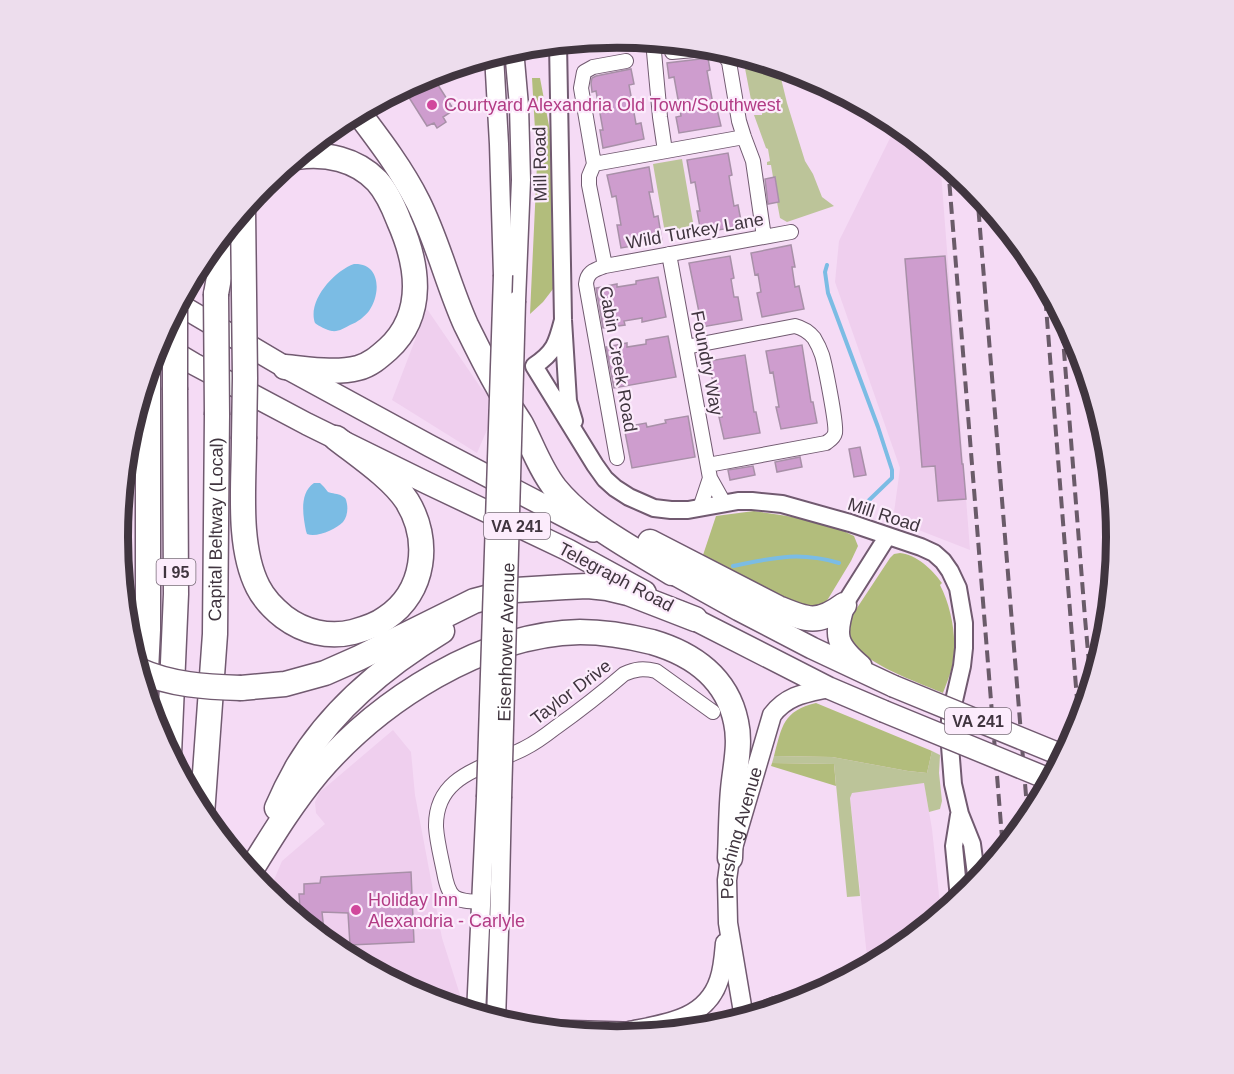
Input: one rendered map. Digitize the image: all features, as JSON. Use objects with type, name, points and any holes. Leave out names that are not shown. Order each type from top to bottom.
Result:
[{"type":"highway","points":[[363,119],[402,174],[418,202],[467,326],[543,470],[555,488],[589,520],[672,573]]},
{"type":"highway","points":[[285,367],[332,371],[357,369],[369,364],[394,343],[403,331],[415,296],[414,269],[404,232],[378,182],[343,160],[322,155],[311,156]]},
{"type":"highway","points":[[243,222],[245,541],[249,565],[258,587],[272,607],[300,627],[316,633],[332,635],[369,627],[397,610],[415,583],[421,567],[422,549],[421,532],[415,515],[398,489],[336,438]]},
{"type":"highway","points":[[216,294],[225,244]]},
{"type":"highway","name":"Capital Beltway (Local)","points":[[203,798],[215,634],[215,258]]},
{"type":"highway","name":"I 95","points":[[170,735],[176,594],[175,328]]},
{"type":"highway","name":"I 95","points":[[146,667],[148,400]]},
{"type":"highway","points":[[520,423],[540,448],[552,468],[568,486],[584,502],[627,531],[796,615],[807,618],[825,618],[844,605]]},
{"type":"highway","points":[[148,674],[182,684],[214,688],[241,688],[303,680],[359,658],[474,601],[516,591],[588,586],[607,588],[628,593],[695,620]]},
{"type":"highway","points":[[254,865],[275,813],[298,766],[320,735],[357,694],[381,673],[461,619],[495,603],[541,589]]},
{"type":"highway","points":[[255,866],[292,806],[319,771],[356,734],[390,705],[445,671],[494,649],[534,638],[578,632],[615,634],[657,644],[692,659],[714,677],[721,686],[736,721],[738,736],[730,858]]},
{"type":"main road","name":"Eisenhower Avenue","points":[[476,1005],[481,902],[494,797],[516,301],[521,172],[515,59]]},
{"type":"main road","name":"Eisenhower Avenue","points":[[494,64],[503,275],[494,797],[499,931],[496,1011]]},
{"type":"main road","name":"Telegraph Road","points":[[185,308],[285,367],[430,446],[812,648],[884,682],[1056,753]]},
{"type":"main road","name":"Telegraph Road","points":[[166,347],[336,438],[568,550],[695,620],[829,688],[1043,777]]},
{"type":"main road","points":[[739,610],[791,625],[817,626],[829,620],[844,605]]},
{"type":"main road","points":[[844,605],[838,626],[840,643],[852,658],[884,682]]},
{"type":"main road","name":"Pershing Avenue","points":[[743,1009],[728,923],[727,880],[730,858],[772,715],[787,700],[829,688]]},
{"type":"main road","points":[[660,1024],[682,1019],[698,1011],[715,990],[719,981],[728,923]]},
{"type":"street","points":[[654,49],[660,117],[666,151]]},
{"type":"street","name":"Mill Road","points":[[558,52],[563,320],[568,401],[581,442]]},
{"type":"street","points":[[672,52],[677,52]]},
{"type":"street","name":"Cabin Creek Road","points":[[617,458],[586,284],[590,272],[604,266],[589,186],[589,176],[594,165],[581,88],[584,72],[593,67],[626,61]]},
{"type":"street","points":[[728,61],[739,121],[753,161],[764,237]]},
{"type":"street","points":[[594,165],[744,137]]},
{"type":"street","name":"Wild Turkey Lane","points":[[604,266],[791,232]]},
{"type":"street","name":"Foundry Way","points":[[669,255],[709,471],[724,504]]},
{"type":"street","name":"Mill Road","points":[[563,320],[557,344],[534,366],[605,479],[628,497],[654,508],[671,510],[688,510],[752,501],[782,504],[850,523],[921,547],[934,553],[943,561],[958,588],[964,623],[962,666],[950,718],[950,746],[953,784],[960,814],[972,844],[975,870]]},
{"type":"street","points":[[686,346],[795,326],[800,327],[814,339],[822,356],[834,414],[835,433],[826,443],[709,471]]},
{"type":"street","name":"Foundry Way","points":[[700,507],[709,471]]},
{"type":"street","points":[[844,605],[887,537]]},
{"type":"street","name":"Taylor Drive","points":[[481,902],[459,900],[449,892],[446,884],[439,843],[438,808],[445,793],[456,781],[467,773],[526,748],[624,674],[634,669],[645,668],[656,671],[713,712]]},
{"type":"street","name":"Mill Road","points":[[958,888],[954,846],[960,814]]},
{"type":"shaded area","points":[[893,133],[941,171],[970,550],[893,520],[900,468],[835,282],[839,241]]},
{"type":"shaded area","points":[[427,309],[481,388],[499,402],[477,453],[392,400]]},
{"type":"shaded area","points":[[393,730],[411,752],[415,795],[442,938],[461,998],[455,998],[430,989],[401,976],[345,944],[319,925],[272,884],[282,861],[325,824],[316,813],[315,802],[320,792]]},
{"type":"shaded area","points":[[924,783],[932,829],[940,904],[889,944],[867,957],[850,797],[852,792]]},
{"type":"green space","points":[[744,65],[781,76],[805,161],[822,197],[834,206],[787,222],[780,218],[775,177],[773,177],[771,165],[767,165],[770,161],[768,149],[754,115],[762,115],[762,110],[753,110]]},
{"type":"green space","points":[[532,78],[540,78],[550,131],[553,289],[530,314],[537,164]]},
{"type":"green space","points":[[682,159],[694,228],[665,233],[653,164]]},
{"type":"green space","points":[[754,511],[818,522],[854,536],[858,546],[824,604],[805,611],[701,561],[716,516]]},
{"type":"green space","points":[[900,553],[924,564],[942,583],[940,585],[950,612],[954,632],[952,668],[943,693],[876,663],[854,646],[849,636],[853,614],[890,558]]},
{"type":"green space","points":[[816,703],[932,751],[927,773],[832,757],[774,756],[782,728],[790,715],[805,706]]},
{"type":"green space","points":[[932,751],[940,755],[942,801],[940,809],[929,812],[924,783],[852,793],[850,798],[860,896],[847,897],[834,764],[772,763],[774,756],[832,757],[927,773]]},
{"type":"green space","points":[[772,763],[834,764],[836,786],[771,766]]},
{"type":"water","points":[[354,264],[363,265],[374,274],[377,288],[373,304],[363,317],[344,328],[334,331],[323,328],[315,323],[315,305],[331,280]]},
{"type":"water","points":[[314,483],[320,483],[328,492],[344,497],[347,502],[347,511],[343,522],[336,527],[321,534],[311,535],[306,531],[303,505],[309,487]]},
{"type":"building","points":[[708,58],[710,70],[707,71],[714,110],[717,109],[721,126],[679,133],[676,117],[681,116],[674,77],[669,78],[667,63]]},
{"type":"building","points":[[631,69],[634,84],[629,85],[636,124],[641,123],[644,139],[603,148],[600,130],[603,130],[596,91],[592,92],[592,78]]},
{"type":"building","name":"Courtyard Alexandria Old Town/Southwest","points":[[437,83],[454,110],[443,117],[446,122],[437,128],[434,123],[427,126],[407,95]]},
{"type":"building","points":[[728,153],[734,206],[738,205],[742,226],[701,233],[695,182],[691,183],[687,160]]},
{"type":"building","points":[[649,167],[653,192],[649,192],[654,217],[658,216],[662,241],[621,248],[617,225],[621,225],[616,196],[612,197],[607,175]]},
{"type":"building","points":[[775,177],[779,202],[768,204],[765,179]]},
{"type":"building","points":[[791,245],[795,267],[792,267],[795,287],[799,286],[804,309],[762,317],[757,293],[761,292],[758,274],[755,275],[751,253]]},
{"type":"building","points":[[730,256],[734,278],[731,279],[734,297],[738,297],[742,320],[702,327],[689,263]]},
{"type":"building","points":[[945,256],[966,499],[938,501],[935,466],[922,467],[905,259]]},
{"type":"building","points":[[658,277],[666,317],[642,322],[642,318],[624,321],[625,325],[603,328],[596,288],[617,284],[617,287],[636,284],[636,281]]},
{"type":"building","points":[[668,336],[676,377],[614,388],[606,347],[627,343],[627,347],[646,344],[646,340]]},
{"type":"building","points":[[802,345],[811,402],[813,402],[817,423],[781,429],[776,407],[779,407],[773,372],[770,373],[766,351]]},
{"type":"building","points":[[745,355],[754,412],[756,412],[760,433],[724,439],[719,417],[722,417],[716,382],[713,383],[709,361]]},
{"type":"building","points":[[688,416],[695,457],[632,468],[624,427],[646,423],[647,427],[666,423],[665,420]]},
{"type":"building","points":[[860,447],[866,475],[854,477],[849,449]]},
{"type":"building","points":[[800,457],[802,467],[777,472],[775,462]]},
{"type":"building","points":[[753,466],[755,475],[730,480],[728,470]]},
{"type":"building","name":"Holiday Inn Alexandria - Carlyle","points":[[411,872],[414,942],[350,945],[348,913],[322,912],[324,928],[300,909],[299,894],[304,894],[304,884],[320,883],[321,877]]},
{"type":"waterway","points":[[827,265],[825,272],[828,293],[892,470],[892,478],[863,506]]},
{"type":"waterway","points":[[733,566],[786,557],[811,557],[839,563]]},
{"type":"railway","points":[[949,178],[1002,839]]},
{"type":"railway","points":[[978,208],[1027,804]]},
{"type":"railway","points":[[1046,303],[1077,702]]},
{"type":"railway","points":[[1063,336],[1089,664]]},
{"type":"place","name":"Courtyard Alexandria Old Town/Southwest","points":[[432,105]]},
{"type":"place","name":"Holiday Inn Alexandria - Carlyle","points":[[356,910]]}]
